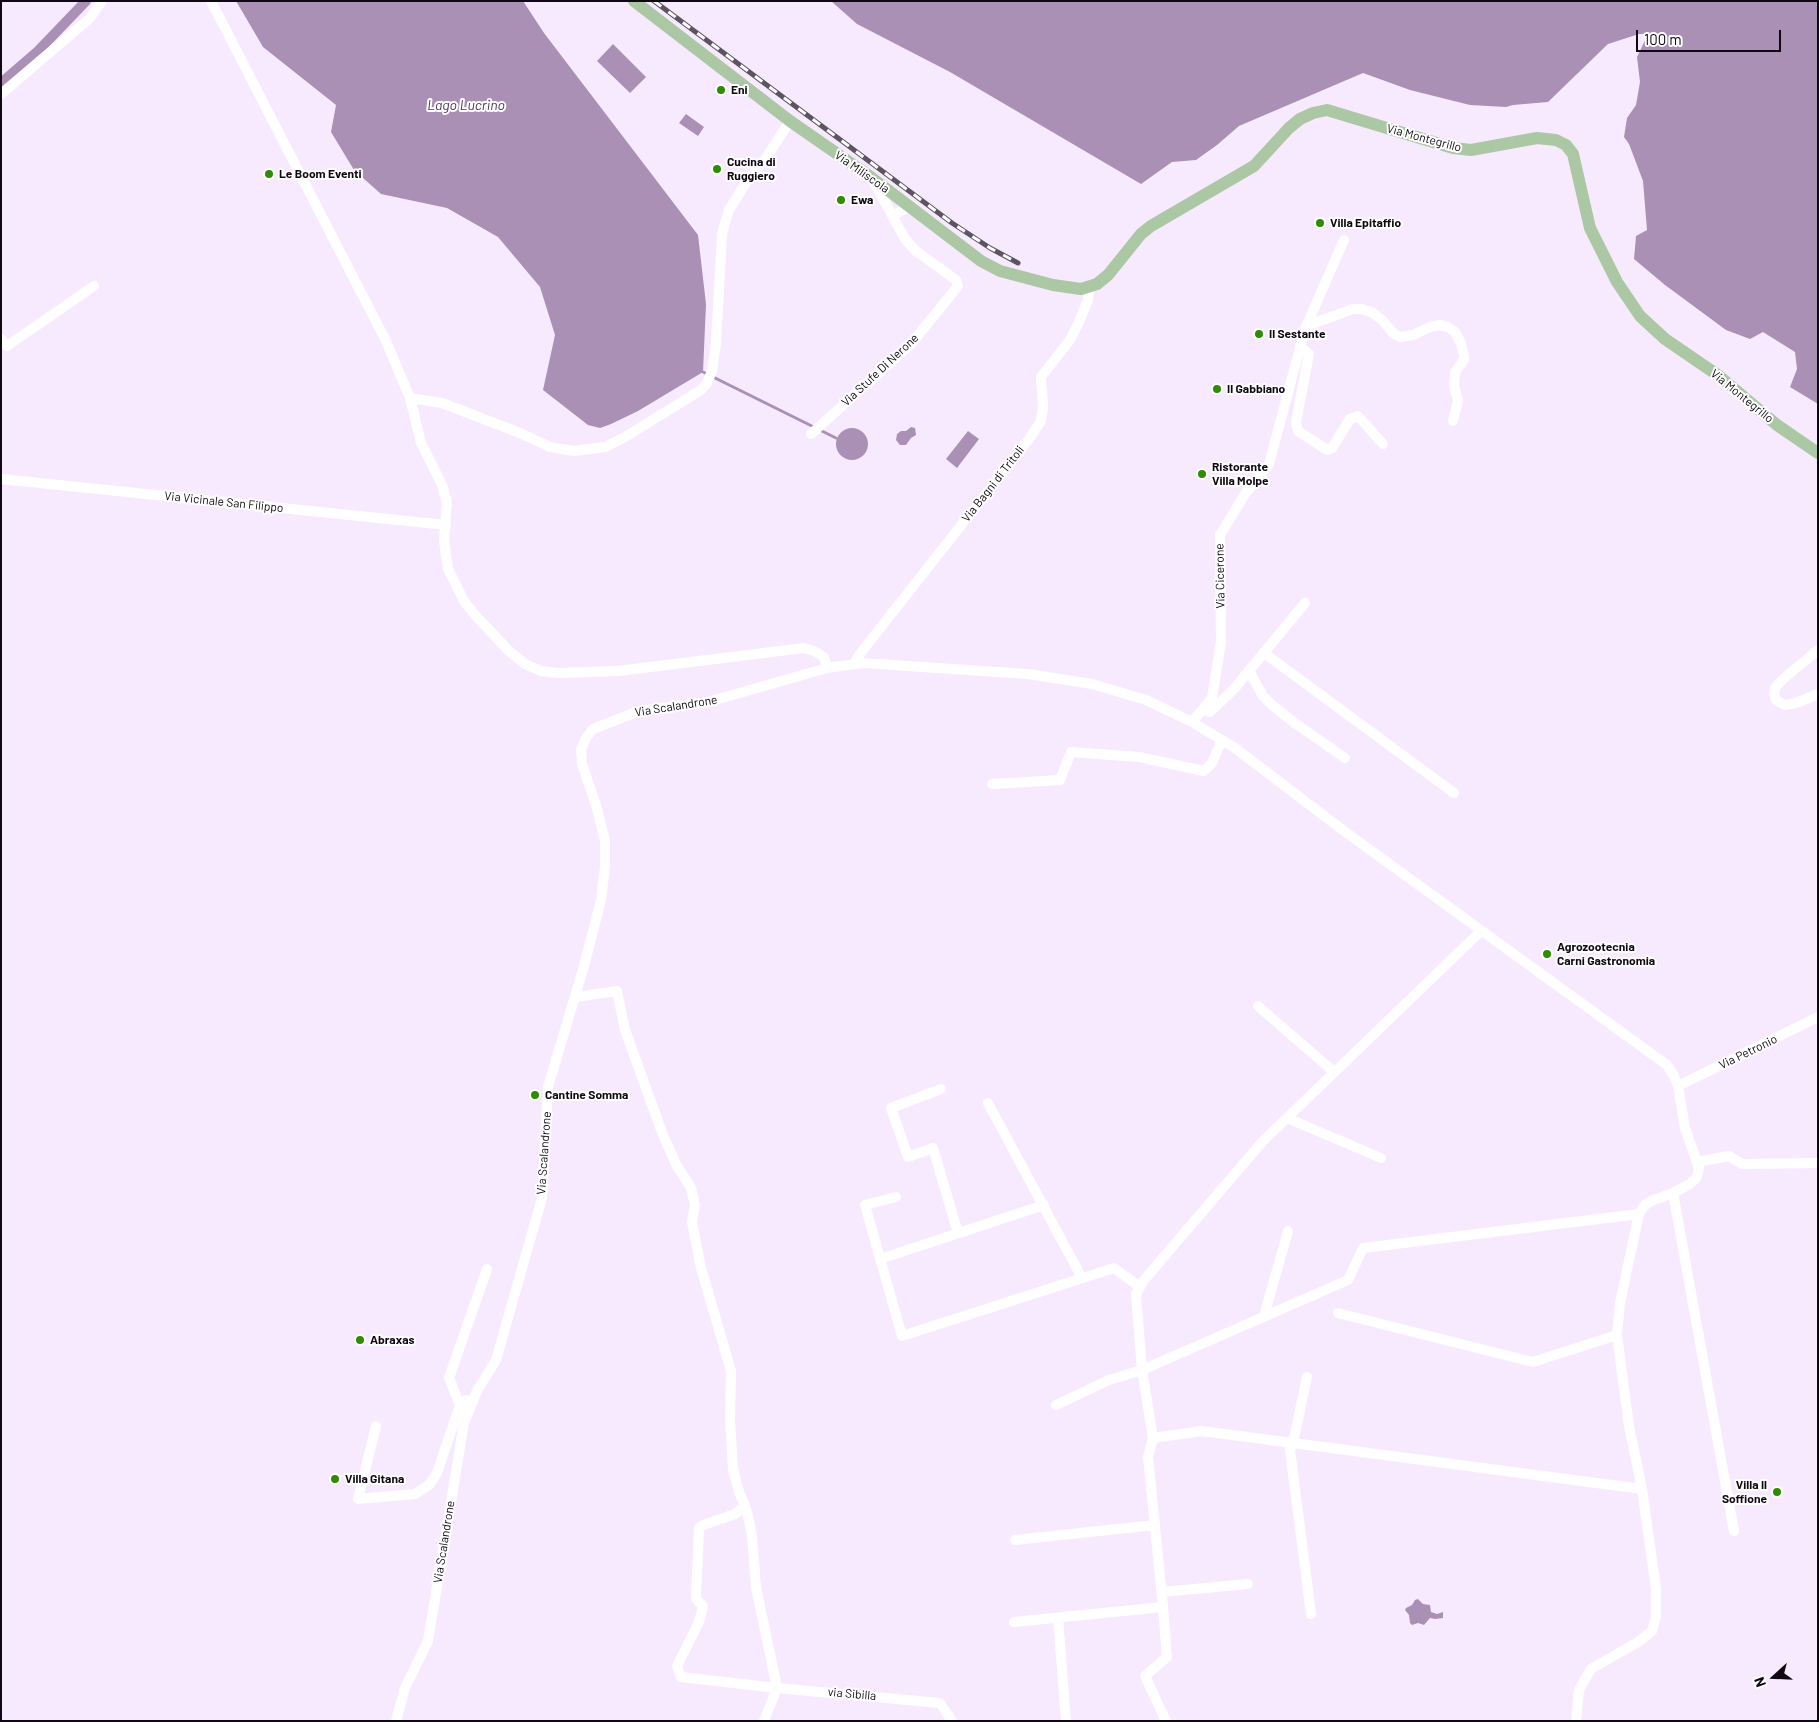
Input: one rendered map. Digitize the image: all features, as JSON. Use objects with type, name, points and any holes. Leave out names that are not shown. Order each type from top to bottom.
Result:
[{"type":"main road","name":"Via Miliscola","points":[[634,1],[790,121],[872,178],[981,261],[1000,271],[1052,285],[1081,289],[1090,287]]},
{"type":"main road","name":"Via Montegrillo","points":[[1090,287],[1108,275],[1141,234],[1151,226],[1254,166],[1289,128],[1300,119],[1313,113],[1327,110],[1453,148],[1471,150],[1538,138],[1556,140],[1566,145],[1573,154],[1590,228],[1617,282],[1640,316],[1665,340],[1719,376],[1777,424],[1818,453]]},
{"type":"street","points":[[1,94],[89,18],[102,1]]},
{"type":"street","points":[[211,1],[386,341],[410,398],[421,443],[442,485],[447,502],[444,541],[448,569],[464,601],[476,616],[509,651],[525,664],[541,671],[558,673],[618,671],[804,648],[824,657],[827,668]]},
{"type":"street","points":[[410,398],[442,403],[520,433],[550,447],[574,451],[605,447],[625,437],[701,390],[707,383],[712,371],[716,344],[722,234],[729,210],[747,181],[766,158],[790,121]]},
{"type":"street","name":"Via Stufe Di Nerone","points":[[815,430],[911,344],[958,286],[956,280],[916,251],[905,240],[872,178]]},
{"type":"street","points":[[892,216],[909,206]]},
{"type":"street","name":"Via Cicerone","points":[[1192,722],[1212,698],[1221,642],[1220,535],[1245,494],[1269,464],[1306,326],[1344,240]]},
{"type":"street","points":[[1,339],[7,346],[94,286]]},
{"type":"street","name":"Via Bagni di Tritoli","points":[[854,664],[859,655],[1041,421],[1043,407],[1041,377],[1070,340],[1088,300],[1090,287]]},
{"type":"street","points":[[1306,326],[1353,309],[1362,309],[1373,313],[1394,334],[1400,337],[1412,335],[1439,325],[1448,327],[1455,332],[1461,343],[1464,356],[1464,360],[1455,372],[1453,381],[1458,401],[1453,421]]},
{"type":"street","points":[[1300,348],[1309,354],[1296,422],[1298,431],[1327,450],[1332,448],[1350,420],[1358,416],[1383,444]]},
{"type":"street","name":"Via Vicinale San Filippo","points":[[1,479],[446,525]]},
{"type":"street","points":[[1202,710],[1210,712],[1234,689],[1305,603]]},
{"type":"street","points":[[1818,650],[1783,679],[1775,688],[1774,694],[1776,700],[1785,705],[1796,703],[1818,694]]},
{"type":"street","points":[[1264,653],[1454,793]]},
{"type":"street","name":"Via Scalandrone","points":[[396,1721],[406,1688],[428,1641],[464,1423],[477,1391],[496,1360],[542,1198],[548,1087],[601,900],[605,867],[605,841],[596,805],[582,764],[581,750],[593,729],[606,723],[639,711],[708,702],[827,668],[854,664],[1028,674],[1092,684],[1146,700],[1192,722],[1222,740],[1344,831],[1667,1065],[1678,1086],[1686,1128],[1697,1162]]},
{"type":"street","points":[[1249,671],[1262,696],[1296,724],[1345,758]]},
{"type":"street","points":[[992,784],[1060,780],[1071,752],[1139,757],[1204,771],[1212,763],[1222,740]]},
{"type":"street","points":[[1166,1721],[1145,1676],[1166,1657],[1164,1607],[1148,1457],[1153,1438],[1142,1370],[1136,1294],[1263,1141],[1481,930]]},
{"type":"street","points":[[575,997],[617,991],[625,1030],[663,1134],[676,1164],[691,1188],[695,1205],[692,1222],[701,1268],[732,1371],[730,1421],[733,1469],[748,1516],[752,1536],[756,1587],[777,1688],[764,1721]]},
{"type":"street","points":[[1258,1006],[1334,1072]]},
{"type":"street","name":"Via Petronio","points":[[1678,1086],[1818,1017]]},
{"type":"street","points":[[941,1089],[891,1108],[908,1157],[933,1148],[958,1234]]},
{"type":"street","points":[[988,1103],[1082,1278]]},
{"type":"street","points":[[1287,1118],[1381,1158]]},
{"type":"street","points":[[1576,1721],[1579,1690],[1591,1669],[1638,1642],[1652,1631],[1656,1617],[1656,1589],[1642,1490],[1629,1426],[1617,1335],[1620,1303],[1639,1214],[1645,1205],[1651,1201],[1690,1184],[1696,1177],[1699,1168],[1697,1162],[1729,1156],[1742,1164],[1818,1162]]},
{"type":"street","points":[[1673,1193],[1734,1531]]},
{"type":"street","points":[[896,1197],[865,1205],[902,1336],[1114,1268],[1140,1287]]},
{"type":"street","points":[[880,1259],[1044,1205]]},
{"type":"street","points":[[1056,1405],[1109,1380],[1142,1370],[1348,1280],[1363,1248],[1639,1214]]},
{"type":"street","points":[[1264,1316],[1288,1231]]},
{"type":"street","points":[[460,1405],[449,1378],[487,1269]]},
{"type":"street","points":[[1338,1313],[1533,1362],[1617,1335]]},
{"type":"street","points":[[1307,1377],[1290,1450],[1310,1614]]},
{"type":"street","points":[[376,1426],[358,1499],[415,1494],[429,1485],[437,1473],[460,1405],[477,1391]]},
{"type":"street","points":[[1153,1438],[1202,1431],[1642,1490]]},
{"type":"street","points":[[744,1506],[735,1514],[699,1528],[696,1599],[703,1606],[699,1622],[678,1666],[681,1677],[777,1688]]},
{"type":"street","points":[[1015,1540],[1155,1526]]},
{"type":"street","points":[[1162,1592],[1248,1584]]},
{"type":"street","points":[[1014,1622],[1164,1607]]},
{"type":"street","points":[[1058,1618],[1066,1721]]},
{"type":"street","name":"via Sibilla","points":[[777,1688],[940,1703],[952,1721]]},
{"type":"water","name":"Lago Lucrino","points":[[236,1],[523,1],[544,33],[698,235],[706,304],[703,372],[638,411],[600,428],[588,425],[543,390],[555,335],[540,287],[498,237],[447,208],[381,194],[354,170],[331,132],[336,105],[263,47]]},
{"type":"water","points":[[831,1],[1818,1],[1818,404],[1790,387],[1797,369],[1795,352],[1763,332],[1750,339],[1726,330],[1665,285],[1634,259],[1636,236],[1647,230],[1643,181],[1629,144],[1624,137],[1627,118],[1636,105],[1640,82],[1637,57],[1648,34],[1639,34],[1608,44],[1548,102],[1506,107],[1470,105],[1410,90],[1363,73],[1239,126],[1196,160],[1172,162],[1141,184],[950,72],[857,24]]},
{"type":"water","points":[[613,44],[646,77],[630,93],[597,61]]},
{"type":"water","points":[[686,114],[704,127],[698,136],[679,123]]},
{"type":"water","points":[[911,427],[915,428],[916,435],[906,445],[900,445],[896,440],[897,434]]},
{"type":"water","points":[[852,428],[864,432],[868,444],[864,456],[852,460],[840,456],[836,444],[840,432]]},
{"type":"water","points":[[968,431],[979,439],[957,468],[946,459]]},
{"type":"water","points":[[1418,1599],[1423,1604],[1430,1605],[1431,1612],[1437,1614],[1443,1612],[1443,1618],[1430,1618],[1424,1625],[1418,1623],[1412,1625],[1409,1615],[1405,1610]]},
{"type":"waterway","points":[[1,83],[38,51],[86,1]]},
{"type":"waterway","points":[[703,372],[836,438]]},
{"type":"railway","points":[[654,1],[952,223],[990,248],[1018,263]]},
{"type":"place","name":"Eni","points":[[721,90]]},
{"type":"place","name":"Cucina di Ruggiero","points":[[717,169]]},
{"type":"place","name":"Le Boom Eventi","points":[[269,174]]},
{"type":"place","name":"Ewa","points":[[841,200]]},
{"type":"place","name":"Villa Epitaffio","points":[[1320,223]]},
{"type":"place","name":"Il Sestante","points":[[1259,334]]},
{"type":"place","name":"Il Gabbiano","points":[[1217,389]]},
{"type":"place","name":"Ristorante Villa Molpe","points":[[1202,474]]},
{"type":"place","name":"Agrozootecnia Carni Gastronomia","points":[[1547,954]]},
{"type":"place","name":"Cantine Somma","points":[[535,1095]]},
{"type":"place","name":"Abraxas","points":[[360,1340]]},
{"type":"place","name":"Villa Gitana","points":[[335,1479]]},
{"type":"place","name":"Villa Il Soffione","points":[[1777,1492]]}]
